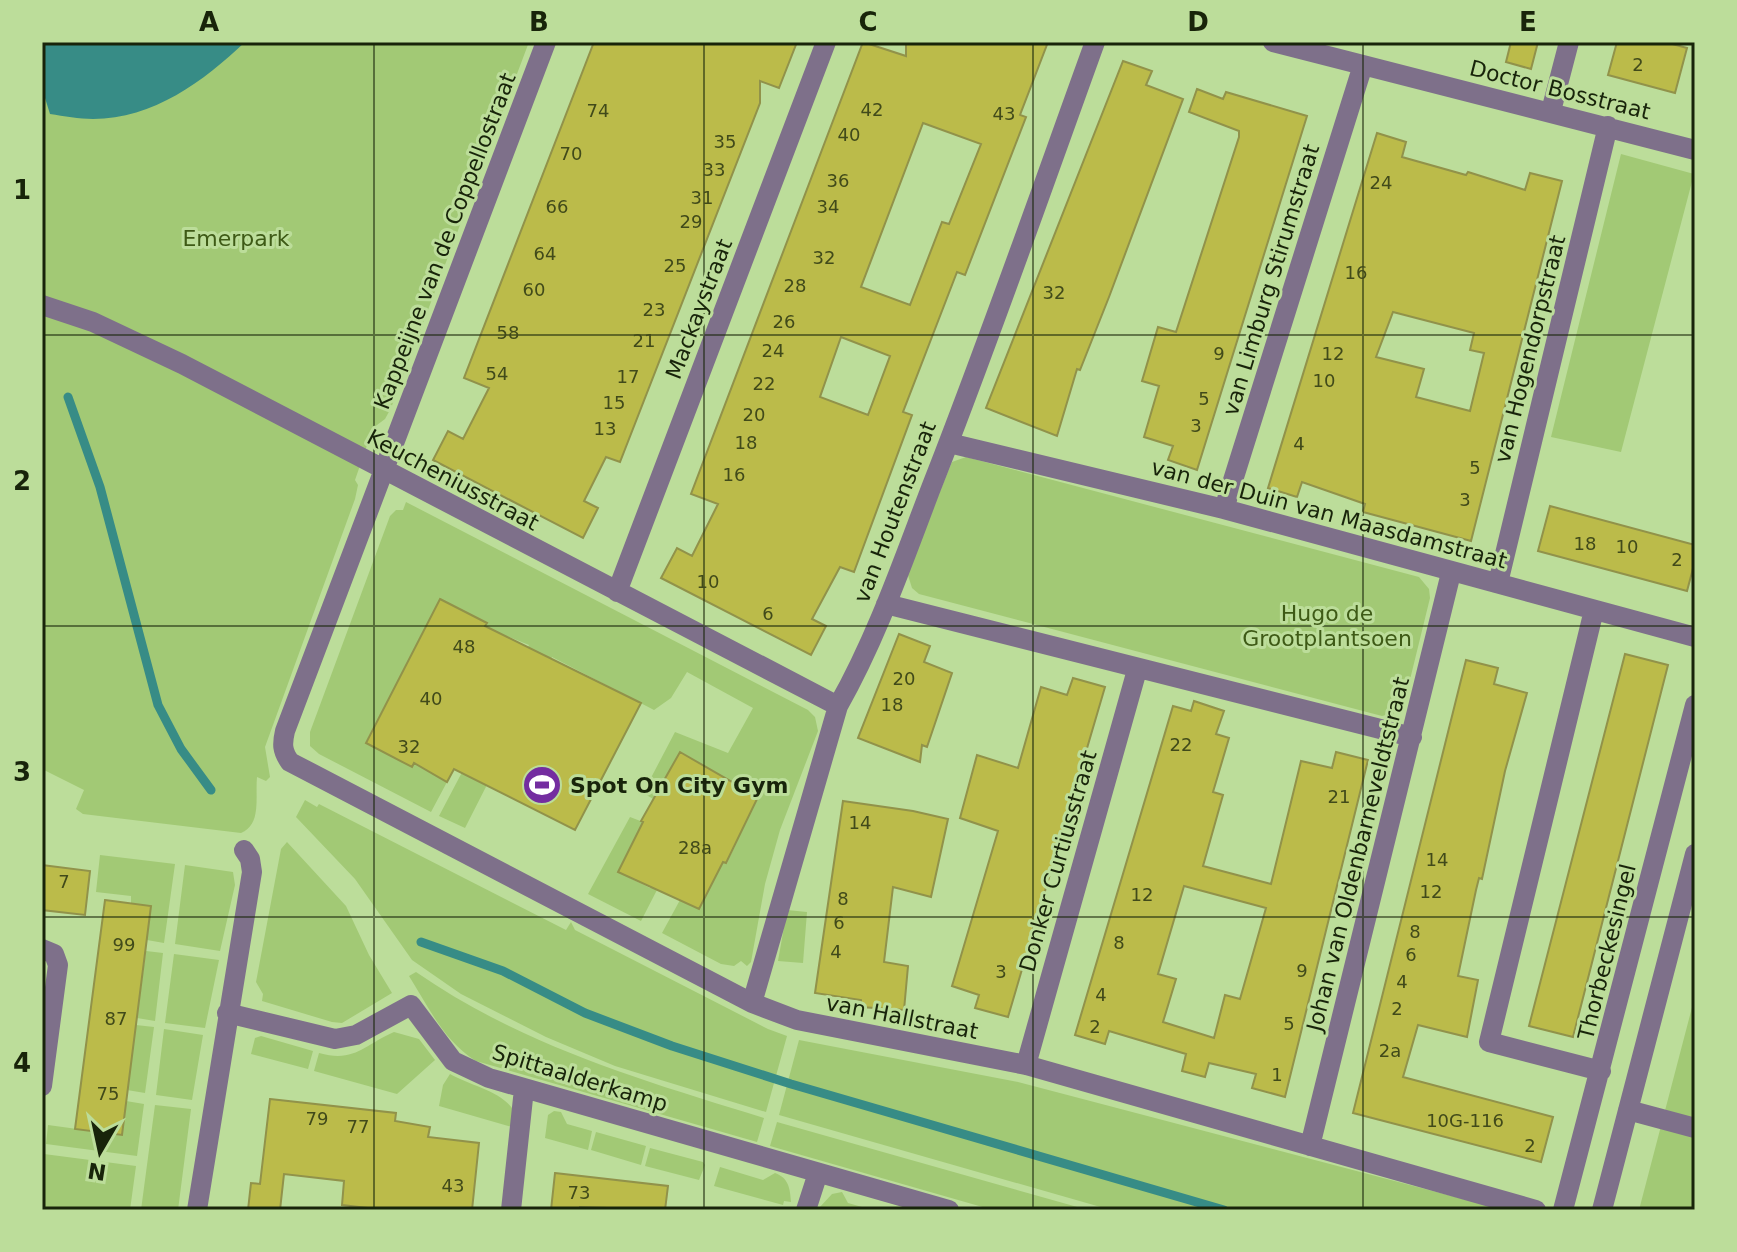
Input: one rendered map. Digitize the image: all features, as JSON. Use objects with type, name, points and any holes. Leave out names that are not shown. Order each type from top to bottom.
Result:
[{"type":"street","name":"Kappeijne van de Coppellostraat","points":[[299,768],[285,754],[285,731],[546,42]]},
{"type":"street","name":"Mackaystraat","points":[[617,592],[826,42]]},
{"type":"street","name":"van Houtenstraat","points":[[752,1003],[838,706],[886,604],[949,443],[1095,42]]},
{"type":"street","name":"Doctor Bosstraat","points":[[1273,42],[1329,49],[1363,65],[1695,150]]},
{"type":"street","points":[[1551,111],[1569,42]]},
{"type":"street","name":"van Limburg Stirumstraat","points":[[1224,509],[1363,65]]},
{"type":"street","name":"van Hogendorpstraat","points":[[1498,583],[1608,126]]},
{"type":"street","name":"Keucheniusstraat","points":[[42,305],[93,322],[182,364],[838,706]]},
{"type":"street","name":"van der Duin van Maasdamstraat","points":[[949,443],[1224,509],[1695,637]]},
{"type":"street","name":"Johan van Oldenbarneveldtstraat","points":[[1310,1146],[1451,573]]},
{"type":"street","points":[[886,604],[1137,670],[1412,737]]},
{"type":"street","points":[[1594,610],[1489,1042],[1601,1071]]},
{"type":"street","name":"Donker Curtiusstraat","points":[[1026,1065],[1137,670]]},
{"type":"street","name":"Thorbeckesingel","points":[[1563,1210],[1695,705]]},
{"type":"street","name":"van Hallstraat","points":[[299,768],[752,1003],[797,1020],[1026,1065],[1536,1210]]},
{"type":"street","points":[[197,1210],[252,872],[250,859],[244,850]]},
{"type":"street","points":[[1602,1210],[1695,854]]},
{"type":"street","points":[[42,949],[54,954],[58,965],[45,1041],[42,1086]]},
{"type":"street","name":"Spittaalderkamp","points":[[227,1013],[335,1039],[356,1035],[411,1005],[453,1061],[489,1078],[949,1210]]},
{"type":"street","points":[[511,1210],[524,1089]]},
{"type":"street","points":[[1628,1110],[1695,1128]]},
{"type":"street","points":[[806,1210],[818,1173]]},
{"type":"green space","name":"Emerpark","points":[[42,42],[529,42],[391,408],[385,419],[373,428],[355,480],[358,485],[355,499],[265,747],[270,777],[266,781],[257,777],[255,817],[248,829],[241,833],[83,814],[76,809],[84,790],[42,769]]},
{"type":"green space","points":[[1621,154],[1694,174],[1621,452],[1551,437]]},
{"type":"green space","name":"Hugo de Grootplantsoen","points":[[966,457],[1419,577],[1429,589],[1430,598],[1404,704],[1395,713],[1382,716],[919,594],[912,588],[907,572],[952,462]]},
{"type":"green space","points":[[406,502],[808,710],[815,717],[818,731],[780,830],[765,884],[751,962],[747,966],[741,961],[734,966],[721,964],[662,933],[680,900],[723,862],[727,863],[758,797],[680,752],[655,800],[643,793],[675,732],[728,753],[753,708],[687,672],[671,698],[654,710],[552,657],[465,828],[439,816],[529,645],[504,635],[432,773],[447,782],[431,812],[319,754],[310,746],[310,732],[390,516],[396,510],[403,510]],"holes":[[[440,599],[487,623],[412,767],[366,742]]]},
{"type":"green space","points":[[305,800],[317,807],[319,804],[566,930],[571,922],[575,930],[787,1036],[766,1112],[615,1066],[546,1037],[461,994],[412,960],[355,879],[296,817]]},
{"type":"green space","points":[[630,817],[643,822],[618,872],[650,888],[653,885],[658,888],[641,921],[588,894]]},
{"type":"green space","points":[[287,842],[346,906],[369,955],[392,993],[342,1023],[262,1001],[263,994],[256,982],[281,849]]},
{"type":"green space","points":[[100,855],[175,864],[164,943],[147,940],[151,906],[131,903],[131,896],[96,892]]},
{"type":"green space","points":[[185,865],[233,872],[235,885],[220,951],[175,944]]},
{"type":"green space","points":[[787,910],[807,912],[803,963],[778,961]]},
{"type":"green space","points":[[146,951],[163,953],[155,1021],[137,1018]]},
{"type":"green space","points":[[174,954],[219,960],[205,1028],[165,1023]]},
{"type":"green space","points":[[416,972],[498,1021],[541,1041],[628,1075],[764,1118],[757,1142],[476,1061],[455,1044],[438,1023],[409,976]]},
{"type":"green space","points":[[1695,996],[1695,1199],[1692,1210],[1639,1210]]},
{"type":"green space","points":[[136,1025],[154,1027],[145,1093],[127,1090]]},
{"type":"green space","points":[[164,1029],[203,1035],[192,1100],[156,1095]]},
{"type":"green space","points":[[394,1032],[419,1039],[435,1060],[397,1094],[314,1071],[319,1053],[331,1056],[351,1054]]},
{"type":"green space","points":[[261,1036],[313,1051],[308,1069],[251,1054],[255,1038]]},
{"type":"green space","points":[[799,1040],[1018,1082],[1505,1210],[1111,1210],[779,1115]]},
{"type":"green space","points":[[450,1074],[502,1098],[514,1111],[512,1127],[439,1106],[443,1085]]},
{"type":"green space","points":[[126,1101],[144,1104],[137,1156],[46,1144],[48,1125],[121,1135]]},
{"type":"green space","points":[[155,1105],[191,1109],[178,1210],[141,1210]]},
{"type":"green space","points":[[554,1111],[561,1112],[567,1124],[592,1131],[588,1150],[545,1138],[548,1115]]},
{"type":"green space","points":[[777,1122],[1088,1210],[993,1210],[770,1146]]},
{"type":"green space","points":[[596,1132],[646,1146],[641,1165],[591,1150]]},
{"type":"green space","points":[[650,1148],[703,1162],[705,1165],[699,1180],[645,1166]]},
{"type":"green space","points":[[44,1154],[136,1166],[130,1210],[42,1210]]},
{"type":"green space","points":[[720,1167],[763,1180],[775,1173],[780,1175],[788,1184],[791,1202],[784,1201],[783,1205],[714,1186]]},
{"type":"green space","points":[[842,1192],[848,1203],[862,1207],[861,1210],[819,1208],[832,1194]]},
{"type":"water","points":[[42,42],[245,42],[195,84],[157,105],[115,117],[93,119],[50,114],[45,98],[42,98]]},
{"type":"building","points":[[594,42],[797,42],[779,88],[760,81],[760,103],[620,462],[606,457],[584,501],[598,508],[583,538],[433,460],[448,431],[463,439],[489,388],[464,378]]},
{"type":"building","points":[[863,42],[906,56],[906,42],[1048,42],[1020,115],[1026,117],[965,275],[957,272],[903,412],[912,415],[854,572],[840,567],[812,619],[826,626],[811,655],[661,578],[677,548],[692,556],[718,504],[691,494]],"holes":[[[923,123],[981,144],[949,224],[942,222],[910,305],[861,287]],[[841,337],[890,356],[868,415],[820,397]]]},
{"type":"building","points":[[1511,42],[1538,42],[1531,69],[1506,62]]},
{"type":"building","points":[[1617,42],[1665,42],[1687,48],[1675,93],[1608,75]]},
{"type":"building","points":[[1123,61],[1152,71],[1146,85],[1183,99],[1109,297],[1080,370],[1077,369],[1057,436],[986,408]]},
{"type":"building","points":[[1197,89],[1223,99],[1226,92],[1307,116],[1197,470],[1168,460],[1173,446],[1144,437],[1159,386],[1142,381],[1158,327],[1176,332],[1239,137],[1239,131],[1189,112]]},
{"type":"building","points":[[1377,133],[1406,142],[1402,157],[1466,175],[1468,172],[1525,190],[1530,173],[1562,181],[1471,541],[1363,512],[1365,504],[1302,482],[1297,497],[1268,488]],"holes":[[[1393,312],[1474,333],[1470,350],[1484,353],[1470,411],[1416,397],[1424,369],[1376,357]]]},
{"type":"building","points":[[1550,506],[1695,545],[1695,561],[1687,591],[1538,551]]},
{"type":"building","points":[[440,599],[487,623],[485,626],[641,703],[575,830],[454,769],[447,782],[414,763],[412,767],[366,743]]},
{"type":"building","points":[[899,634],[930,646],[924,662],[952,673],[927,747],[922,745],[920,762],[858,738]]},
{"type":"building","points":[[1625,654],[1668,665],[1573,1037],[1529,1026]]},
{"type":"building","points":[[1466,660],[1498,668],[1494,684],[1527,693],[1505,771],[1458,976],[1478,980],[1467,1037],[1418,1025],[1403,1077],[1553,1117],[1541,1162],[1353,1113]]},
{"type":"building","points":[[1073,678],[1105,687],[1008,1017],[975,1008],[979,995],[952,986],[998,831],[960,818],[977,755],[1018,768],[1041,687],[1067,695]]},
{"type":"building","points":[[1194,701],[1224,711],[1216,734],[1229,738],[1213,792],[1223,795],[1203,866],[1271,884],[1301,761],[1332,768],[1336,752],[1368,760],[1285,1097],[1252,1088],[1256,1074],[1209,1063],[1205,1077],[1182,1071],[1186,1054],[1109,1031],[1105,1044],[1075,1035],[1173,706],[1191,711]],"holes":[[[1184,886],[1266,908],[1240,999],[1225,995],[1214,1038],[1163,1022],[1176,979],[1158,974]]]},
{"type":"building","points":[[680,752],[758,797],[726,863],[723,862],[699,909],[618,872],[641,821]]},
{"type":"building","points":[[843,801],[948,819],[931,897],[893,887],[884,962],[908,966],[904,1010],[861,1007],[861,1000],[815,993]]},
{"type":"building","points":[[42,865],[90,871],[85,915],[42,910]]},
{"type":"building","points":[[105,900],[151,906],[122,1135],[75,1129]]},
{"type":"building","points":[[270,1099],[396,1113],[395,1121],[430,1127],[428,1137],[479,1143],[472,1210],[385,1210],[342,1205],[344,1181],[284,1174],[280,1210],[248,1210],[251,1183],[260,1184]]},
{"type":"building","points":[[555,1173],[668,1186],[665,1210],[580,1207],[580,1210],[551,1210]]},
{"type":"waterway","points":[[68,397],[100,487],[158,705],[181,749],[211,790]]},
{"type":"waterway","points":[[421,942],[503,971],[585,1013],[672,1046],[791,1084],[1224,1210]]},
{"type":"place","name":"Spot On City Gym","points":[[542,785]]}]
